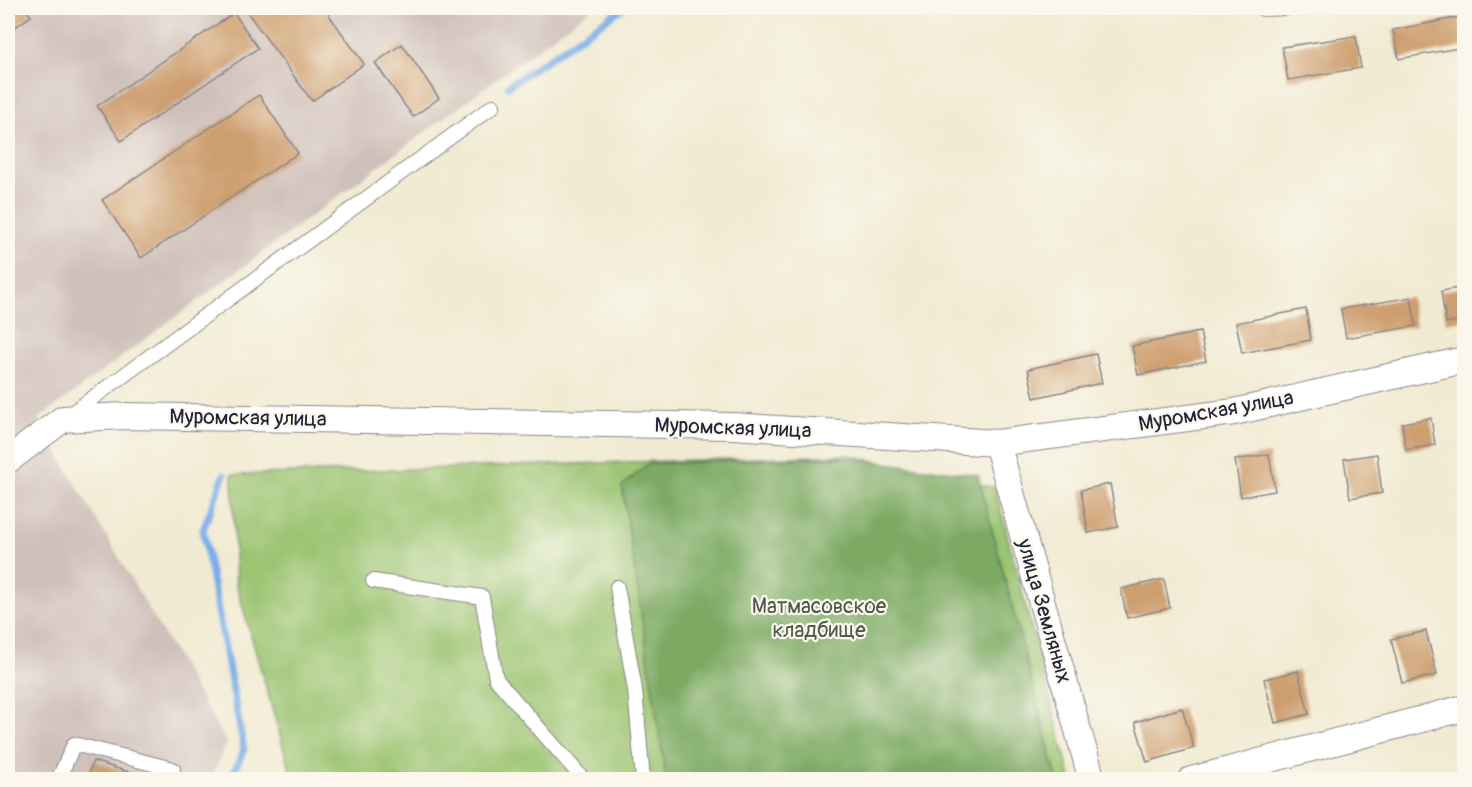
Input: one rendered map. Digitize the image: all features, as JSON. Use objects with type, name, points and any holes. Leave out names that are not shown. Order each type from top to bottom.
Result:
[{"type":"street","name":"Муромская улица","points":[[63,419],[124,416],[733,426],[997,443],[1234,412],[1464,360]]},
{"type":"street","points":[[8,460],[63,419]]},
{"type":"street","name":"улица Земляных","points":[[997,443],[1092,780]]},
{"type":"street","points":[[1191,780],[1464,708]]},
{"type":"lane","points":[[1263,9],[1287,8]]},
{"type":"lane","points":[[63,419],[493,106]]},
{"type":"lane","points":[[373,581],[482,597],[496,678],[584,780]]},
{"type":"lane","points":[[617,586],[635,690],[643,780]]},
{"type":"lane","points":[[58,780],[74,744],[173,769],[169,780]]},
{"type":"shaded area","points":[[8,8],[592,8],[38,419],[227,743],[211,779],[8,779]]},
{"type":"green space","name":"Матмасовское кладбище","points":[[849,455],[995,488],[1071,779],[291,779],[236,584],[232,475]]},
{"type":"green space","points":[[837,457],[978,475],[1057,779],[666,779],[622,486],[648,464]]},
{"type":"building","points":[[8,8],[24,8],[31,16],[8,32]]},
{"type":"building","points":[[244,8],[324,8],[364,64],[312,101]]},
{"type":"building","points":[[234,13],[258,48],[121,141],[97,106]]},
{"type":"building","points":[[1460,17],[1464,47],[1399,59],[1393,30]]},
{"type":"building","points":[[1356,36],[1361,68],[1288,80],[1282,47]]},
{"type":"building","points":[[402,44],[439,98],[413,117],[375,63]]},
{"type":"building","points":[[259,95],[298,153],[141,258],[102,200]]},
{"type":"building","points":[[1464,287],[1464,320],[1446,323],[1441,291]]},
{"type":"building","points":[[1411,297],[1416,326],[1346,338],[1341,309]]},
{"type":"building","points":[[1306,309],[1311,340],[1242,353],[1236,323]]},
{"type":"building","points":[[1200,332],[1206,361],[1138,375],[1132,346]]},
{"type":"building","points":[[1096,354],[1102,383],[1034,398],[1028,369]]},
{"type":"building","points":[[1431,418],[1435,445],[1406,450],[1402,423]]},
{"type":"building","points":[[1269,454],[1275,491],[1241,497],[1235,460]]},
{"type":"building","points":[[1377,454],[1382,493],[1350,498],[1344,459]]},
{"type":"building","points":[[1110,484],[1118,527],[1088,533],[1081,490]]},
{"type":"building","points":[[1164,579],[1170,608],[1127,618],[1121,589]]},
{"type":"building","points":[[1426,631],[1437,675],[1402,683],[1391,639]]},
{"type":"building","points":[[1298,671],[1309,714],[1275,723],[1264,679]]},
{"type":"building","points":[[1182,708],[1194,748],[1147,762],[1135,722]]},
{"type":"building","points":[[93,761],[151,779],[151,780],[87,780]]},
{"type":"waterway","points":[[508,86],[623,8]]},
{"type":"waterway","points":[[224,475],[203,530],[244,750],[230,780]]}]
